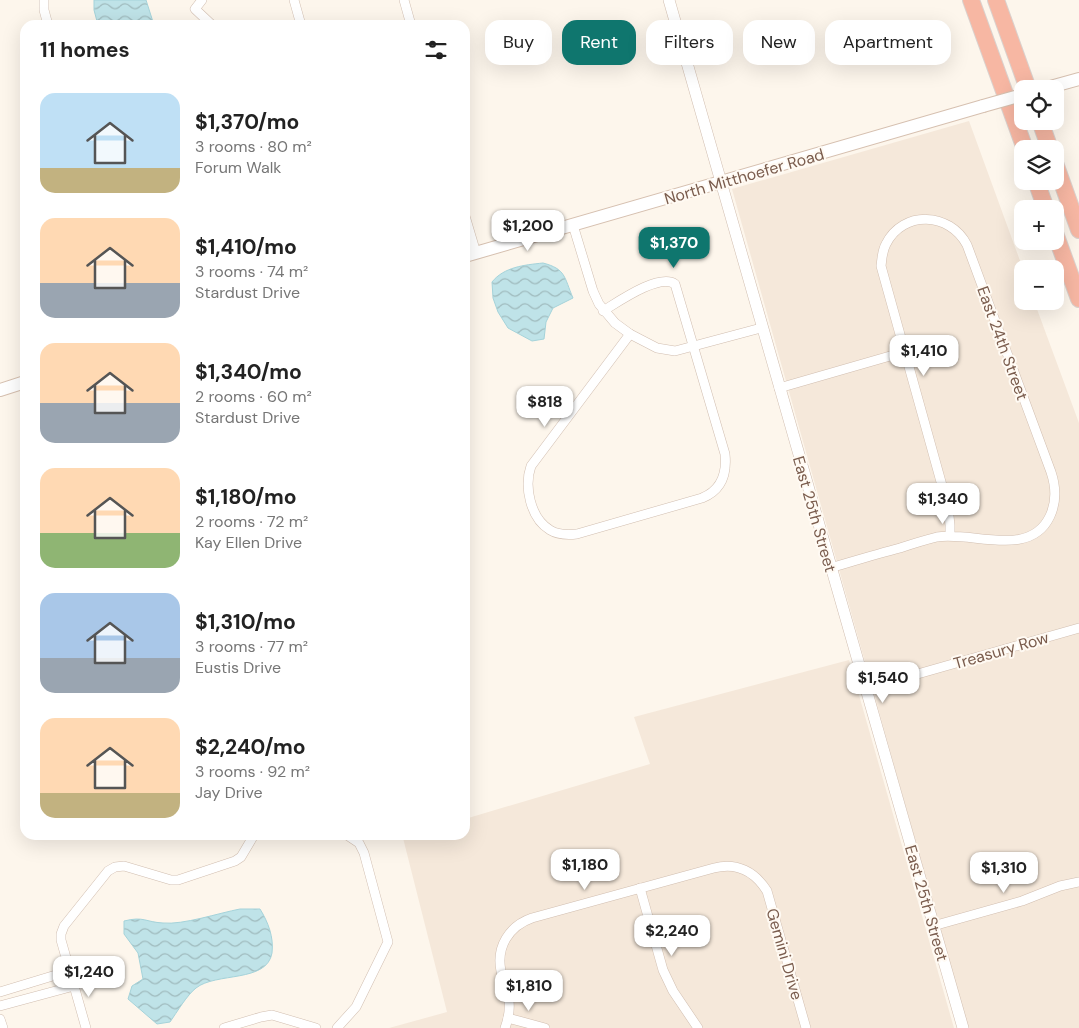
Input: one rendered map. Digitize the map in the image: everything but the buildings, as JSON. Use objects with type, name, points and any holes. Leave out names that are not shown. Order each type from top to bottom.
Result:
[{"type":"highway","points":[[971,0],[1022,140]]},
{"type":"highway","points":[[996,0],[1025,80]]},
{"type":"highway","points":[[1064,188],[1079,230]]},
{"type":"highway","points":[[1061,250],[1079,299]]},
{"type":"main road","points":[[1064,83],[1079,79]]},
{"type":"main road","name":"North Mitthoefer Road","points":[[470,255],[1014,97]]},
{"type":"main road","points":[[0,390],[20,384]]},
{"type":"street","points":[[44,0],[47,20]]},
{"type":"street","points":[[202,0],[194,9],[206,20]]},
{"type":"street","points":[[294,0],[300,20]]},
{"type":"street","points":[[404,0],[410,20]]},
{"type":"street","name":"East 25th Street","points":[[669,0],[962,1028]]},
{"type":"street","name":"East 24th Street","points":[[904,352],[882,274],[882,255],[885,245],[894,232],[906,224],[932,219],[947,223],[959,232],[967,245],[1055,487],[1053,510],[1048,520],[1040,529],[1028,537],[1009,541],[950,536]]},
{"type":"street","points":[[573,225],[593,292],[603,310],[615,323],[630,334],[654,347],[666,351],[695,347],[761,328]]},
{"type":"street","points":[[603,310],[643,288],[666,280],[673,282],[677,286],[725,454],[726,468],[719,485],[709,495],[702,498],[577,534],[561,534],[549,530],[538,518],[531,499],[527,480],[531,466],[630,334]]},
{"type":"street","points":[[779,388],[904,352],[948,507],[950,536],[932,539],[830,568]]},
{"type":"street","name":"Treasury Row","points":[[865,689],[1079,628]]},
{"type":"street","points":[[86,1028],[61,940],[63,928],[109,870],[124,866],[171,880],[180,880],[235,862],[241,857],[251,840]]},
{"type":"street","points":[[337,1028],[356,1008],[388,942],[364,853],[359,843],[354,840]]},
{"type":"street","name":"Gemini Drive","points":[[640,888],[724,866],[750,872],[761,882],[769,895],[806,1028]]},
{"type":"street","points":[[933,926],[1022,901],[1060,886],[1079,882]]},
{"type":"street","points":[[505,1028],[508,1018],[509,1000],[501,970],[500,955],[506,938],[513,929],[532,918],[640,888],[663,970],[673,991],[698,1028]]},
{"type":"street","points":[[0,992],[71,978]]},
{"type":"street","points":[[0,1006],[71,978]]},
{"type":"street","points":[[224,1028],[272,1015],[316,1028]]},
{"type":"street","points":[[0,1018],[3,1028]]},
{"type":"street","points":[[508,1018],[545,1028]]},
{"type":"shaded area","points":[[969,121],[1014,244],[1014,250],[1016,250],[1020,260],[1014,260],[1014,310],[1037,310],[1079,423],[1079,1028],[968,1028],[732,189]]},
{"type":"shaded area","points":[[849,660],[954,1028],[389,1028],[447,1012],[404,840],[470,840],[470,818],[650,764],[634,717]]},
{"type":"water","points":[[94,0],[146,0],[152,20],[97,20]]},
{"type":"water","points":[[543,263],[551,265],[560,271],[566,279],[573,298],[553,308],[546,322],[544,339],[532,341],[508,328],[498,312],[493,298],[492,282],[508,270]]},
{"type":"water","points":[[240,909],[260,909],[270,930],[272,953],[268,962],[261,969],[240,976],[205,983],[196,988],[170,1022],[157,1024],[128,999],[132,986],[143,979],[138,953],[124,934],[124,921],[140,919],[163,923],[181,922]]}]
